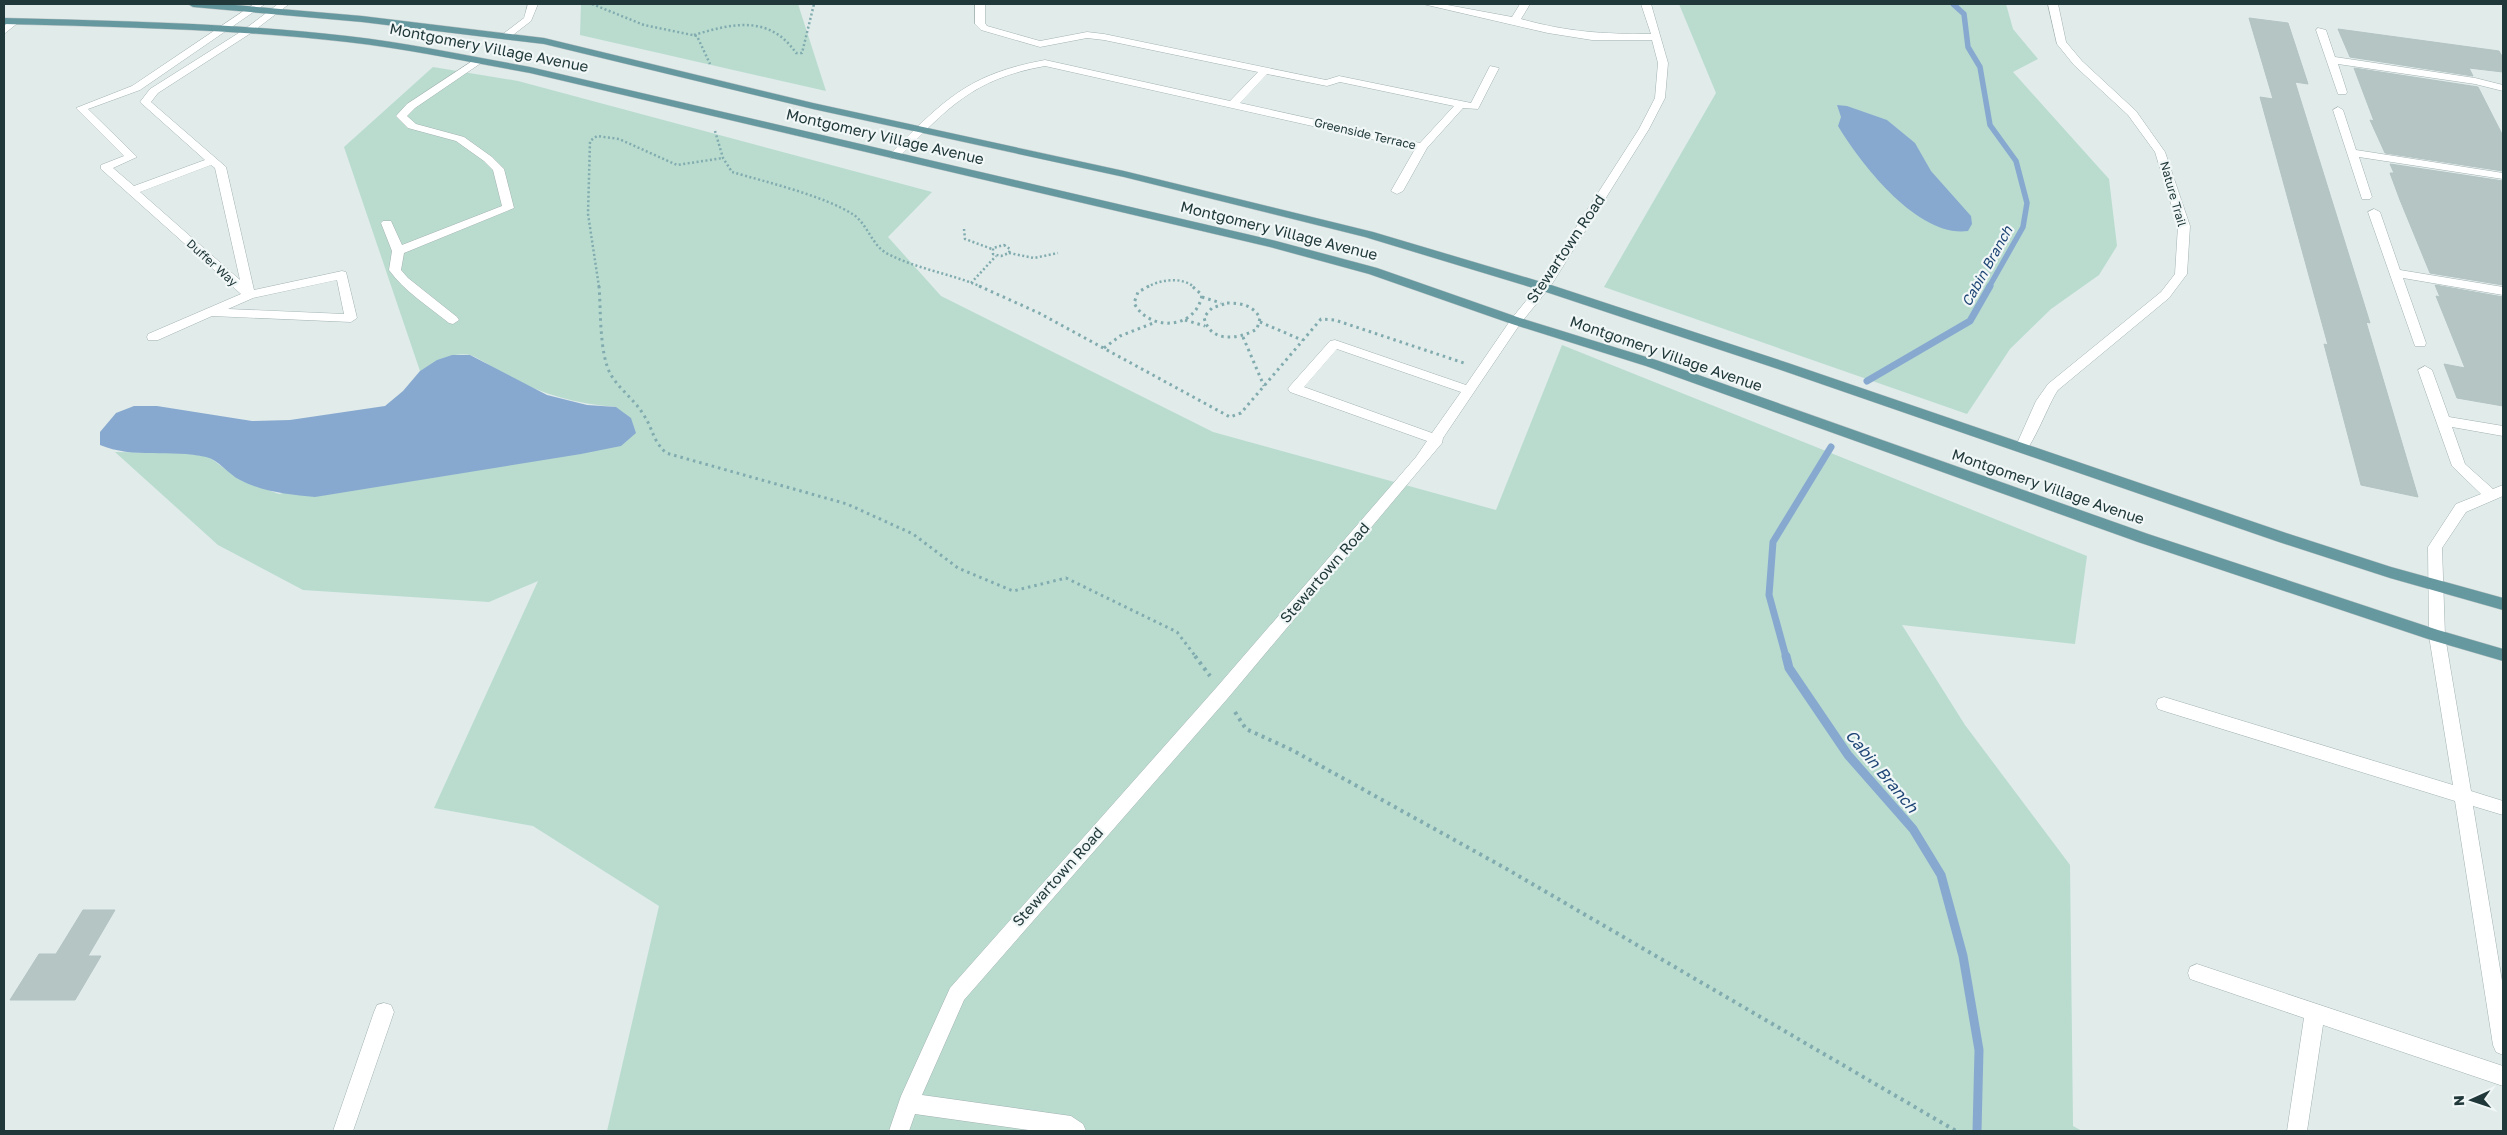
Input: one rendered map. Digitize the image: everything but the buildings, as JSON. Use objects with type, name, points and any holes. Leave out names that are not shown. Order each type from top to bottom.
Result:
[{"type":"main road","name":"Montgomery Village Avenue","points":[[193,4],[281,7],[544,41],[813,106],[1124,174],[1370,234],[1544,287],[2281,537],[2503,604]]},
{"type":"main road","name":"Montgomery Village Avenue","points":[[9,21],[225,29],[348,39],[530,70],[1272,244],[1364,268],[1516,321],[1651,363],[2143,538],[2437,636],[2503,655]]},
{"type":"street","points":[[506,36],[528,19],[533,4]]},
{"type":"street","points":[[980,4],[980,24],[984,28],[1040,44],[1087,35],[1327,83],[1339,79],[1474,107],[1494,68]]},
{"type":"street","points":[[1428,4],[1515,21],[1548,30],[1592,37],[1657,38]]},
{"type":"street","points":[[1515,21],[1525,4]]},
{"type":"street","name":"Stewartown Road","points":[[899,1131],[908,1103],[957,994],[1222,693],[1437,440],[1468,390],[1516,321],[1544,287],[1644,129],[1660,98],[1663,63],[1646,4]]},
{"type":"street","name":"Nature Trail","points":[[2022,448],[2043,401],[2053,387],[2165,296],[2181,274],[2184,226],[2160,152],[2132,113],[2078,62],[2061,42],[2052,4]]},
{"type":"street","name":"Duffer Way","points":[[248,295],[105,167],[132,157],[81,108],[136,88],[256,6]]},
{"type":"street","name":"Duffer Way","points":[[248,295],[220,167],[145,102],[154,91],[248,31],[281,7]]},
{"type":"street","points":[[4,31],[9,21]]},
{"type":"street","points":[[2321,30],[2342,92]]},
{"type":"street","points":[[1040,44],[1045,63]]},
{"type":"street","points":[[2332,60],[2475,80],[2503,88]]},
{"type":"street","points":[[398,251],[508,208],[498,169],[488,159],[460,139],[412,126],[401,116],[411,106],[478,61]]},
{"type":"street","name":"Greenside Terrace","points":[[894,156],[954,98],[975,83],[987,77],[1022,66],[1045,63],[1422,147],[1461,104]]},
{"type":"street","points":[[1234,104],[1264,71]]},
{"type":"street","points":[[2338,110],[2366,197]]},
{"type":"street","points":[[1397,191],[1422,147]]},
{"type":"street","points":[[2352,153],[2503,176]]},
{"type":"street","points":[[132,191],[213,161]]},
{"type":"street","points":[[2374,212],[2420,343]]},
{"type":"street","points":[[387,223],[398,251],[395,270],[404,281],[453,320]]},
{"type":"street","points":[[2396,273],[2503,291]]},
{"type":"street","points":[[153,337],[248,295],[342,275],[351,318],[211,312]]},
{"type":"street","points":[[1437,440],[1295,388],[1334,344],[1468,390]]},
{"type":"street","points":[[2425,370],[2459,466],[2497,493]]},
{"type":"street","points":[[2443,421],[2503,431]]},
{"type":"street","points":[[2497,493],[2461,508],[2435,547],[2435,585],[2437,636],[2503,1045]]},
{"type":"street","points":[[2164,704],[2503,808]]},
{"type":"street","points":[[2197,973],[2503,1076]]},
{"type":"street","points":[[343,1131],[384,1012]]},
{"type":"street","points":[[2297,1131],[2315,1013]]},
{"type":"street","points":[[908,1103],[1071,1126],[1076,1131]]},
{"type":"path","points":[[592,4],[650,27],[694,35],[700,38],[710,64]]},
{"type":"path","points":[[694,35],[742,25],[764,26],[780,32],[792,44],[796,53],[802,53],[808,35],[814,4]]},
{"type":"path","points":[[715,131],[723,158],[732,172],[740,176],[798,192],[854,214],[867,226],[875,242],[887,254],[971,283],[1039,313],[1230,417],[1242,413],[1318,321],[1329,319],[1464,363]]},
{"type":"path","points":[[723,158],[677,165],[618,139],[599,136],[590,141],[588,214],[598,275],[605,354],[615,382],[644,415],[658,446],[666,453],[847,504],[913,534],[958,568],[1013,591],[1066,578],[1177,632],[1246,729],[1292,750],[1505,868],[1954,1130]]},
{"type":"path","points":[[964,229],[965,239],[993,249],[998,246],[1006,246],[1010,248],[1009,253]]},
{"type":"path","points":[[993,249],[992,253],[996,256]]},
{"type":"path","points":[[971,283],[996,256],[1009,253],[1040,259],[1058,253]]},
{"type":"path","points":[[1158,321],[1144,316],[1136,308],[1135,298],[1149,284],[1164,280],[1181,281],[1197,289],[1202,297],[1224,304]]},
{"type":"path","points":[[1104,348],[1120,336],[1158,321],[1183,319],[1194,314],[1200,308],[1202,297]]},
{"type":"path","points":[[1183,319],[1206,326],[1218,336],[1243,337],[1257,329],[1260,322],[1258,312],[1236,303],[1224,304],[1207,312],[1204,317],[1206,326]]},
{"type":"path","points":[[1260,322],[1302,340]]},
{"type":"path","points":[[1243,337],[1264,386]]},
{"type":"path","points":[[1449,383],[1469,355]]},
{"type":"green space","points":[[581,4],[798,4],[826,91],[580,35]]},
{"type":"green space","points":[[1679,4],[2006,4],[2013,29],[2038,59],[2013,72],[2109,179],[2117,246],[2099,275],[2051,309],[2010,349],[1967,414],[1604,287],[1716,93]]},
{"type":"green space","points":[[433,67],[518,81],[932,192],[888,237],[941,296],[1213,432],[1496,510],[1562,345],[2087,556],[2075,644],[1902,625],[1965,725],[2070,865],[2073,1126],[2082,1131],[607,1131],[659,906],[533,826],[434,808],[538,581],[489,602],[303,590],[218,545],[115,452],[186,453],[209,457],[240,480],[279,494],[616,407],[573,401],[546,393],[507,376],[470,355],[450,356],[420,371],[344,147]]},
{"type":"water","points":[[1837,105],[1847,106],[1887,120],[1915,143],[1931,171],[1971,216],[1972,224],[1968,231],[1949,230],[1930,223],[1911,211],[1893,195],[1876,178],[1838,126],[1841,117]]},
{"type":"water","points":[[452,355],[470,355],[547,395],[587,405],[616,407],[631,418],[636,433],[621,446],[581,454],[315,497],[286,494],[249,484],[206,457],[126,452],[100,445],[100,432],[116,413],[134,406],[157,406],[252,421],[290,420],[385,406],[403,391],[420,371],[437,360]]},
{"type":"waterway","name":"Cabin Branch","points":[[1953,4],[1964,14],[1968,47],[1980,67],[1990,125],[2016,161],[2027,203],[2023,227],[1989,287]]},
{"type":"waterway","name":"Cabin Branch","points":[[1867,381],[1970,321],[1990,286]]},
{"type":"waterway","name":"Cabin Branch","points":[[1786,657],[1769,595],[1773,542],[1831,447]]},
{"type":"waterway","name":"Cabin Branch","points":[[1786,656],[1789,668],[1848,755],[1913,829],[1941,875],[1963,956],[1979,1050],[1977,1131]]}]
